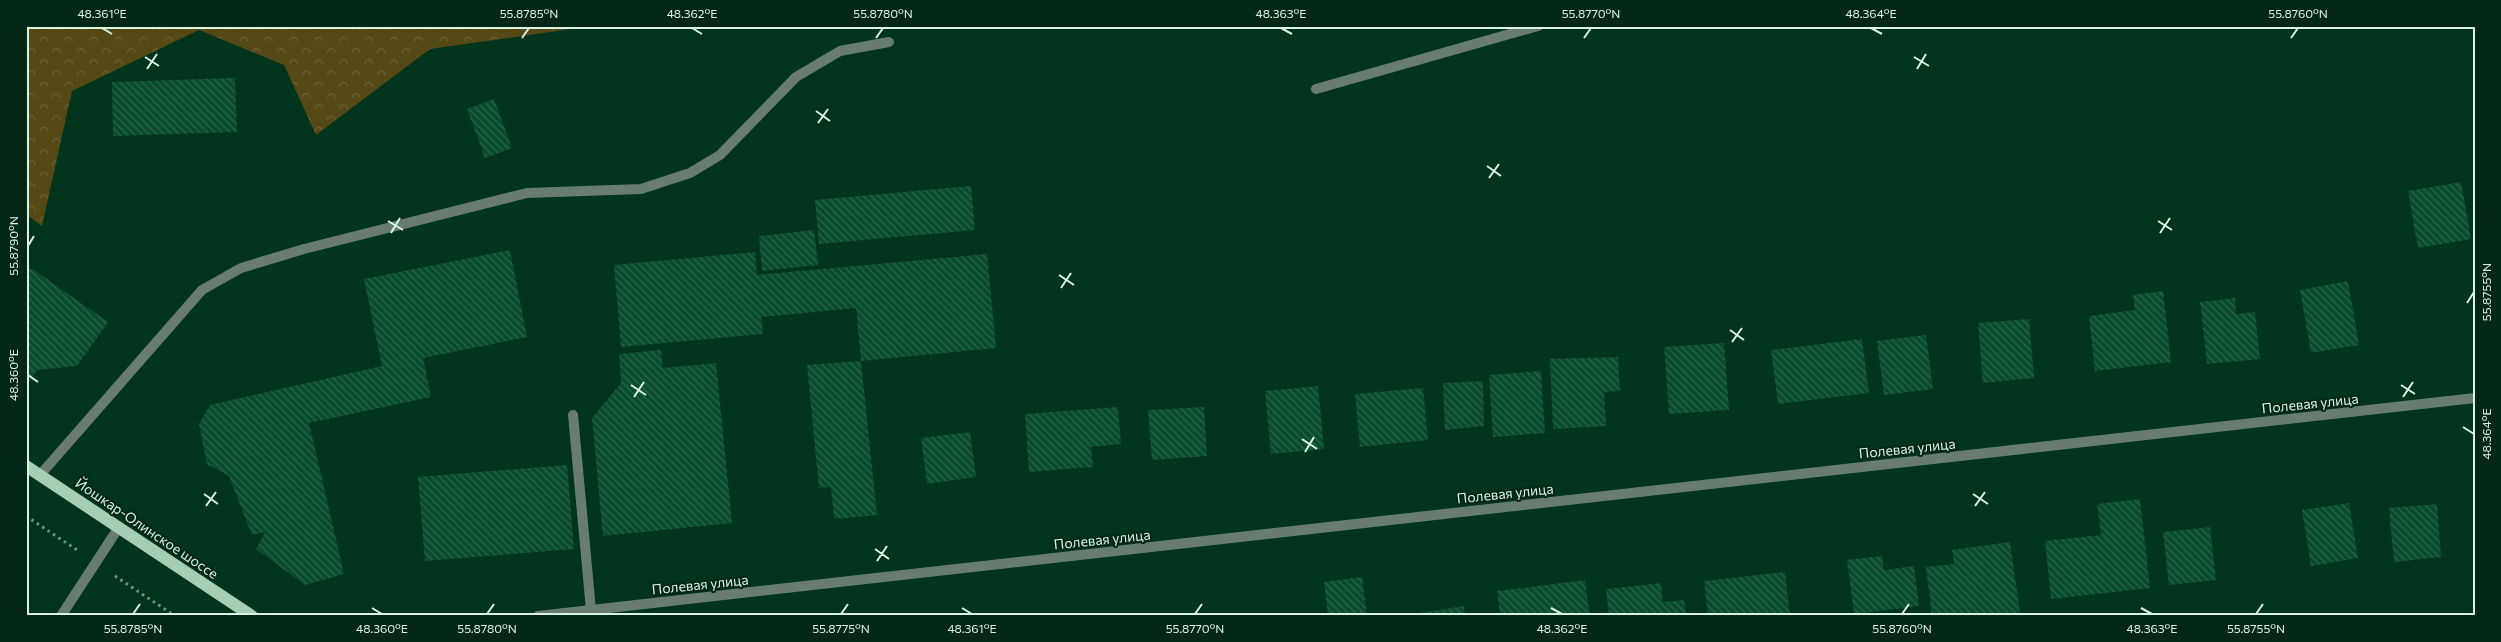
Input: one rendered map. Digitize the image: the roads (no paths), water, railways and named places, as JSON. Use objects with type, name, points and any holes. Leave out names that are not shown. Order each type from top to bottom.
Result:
[{"type":"main road","name":"Йошкар-Олинское шоссе","points":[[26,466],[252,616]]},
{"type":"street","points":[[1316,89],[1538,26]]},
{"type":"street","points":[[40,475],[202,290],[241,268],[304,249],[527,193],[641,188],[690,174],[720,154],[796,77],[840,51],[889,42]]},
{"type":"street","name":"Полевая улица","points":[[538,616],[2475,398]]},
{"type":"street","points":[[573,416],[591,610]]},
{"type":"street","points":[[61,616],[119,527]]}]
